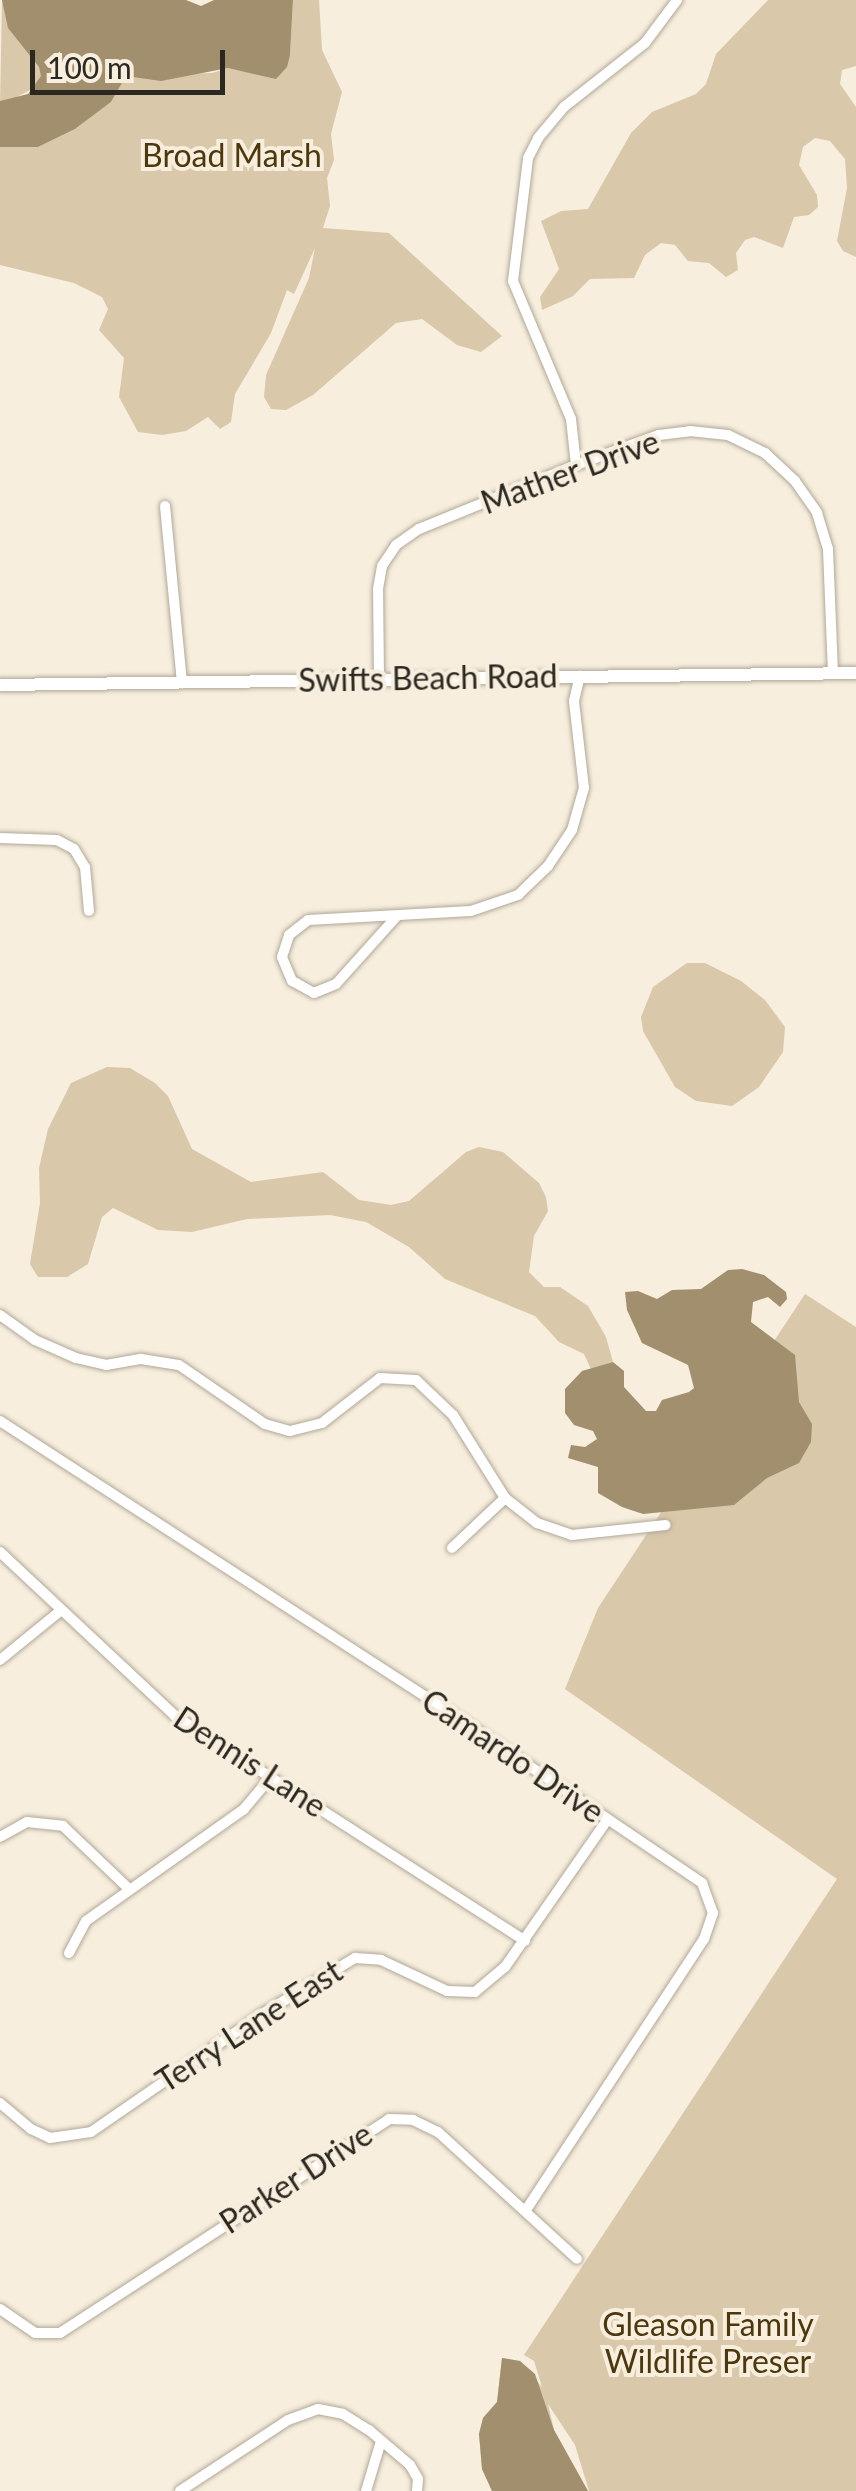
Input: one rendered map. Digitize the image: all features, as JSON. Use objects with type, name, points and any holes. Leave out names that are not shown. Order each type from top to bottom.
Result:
[{"type":"street","points":[[576,466],[571,419],[529,330],[513,282],[528,158],[538,138],[564,108],[653,36],[678,0]]},
{"type":"street","name":"Mather Drive","points":[[379,680],[378,588],[382,566],[396,545],[419,529],[576,466],[659,435],[690,431],[728,435],[765,453],[795,482],[817,513],[828,550],[833,673]]},
{"type":"street","points":[[165,506],[182,683]]},
{"type":"street","name":"Swifts Beach Road","points":[[0,686],[856,673]]},
{"type":"street","points":[[397,916],[336,984],[314,993],[292,981],[282,957],[289,935],[308,920],[470,912],[518,895],[548,866],[572,830],[584,788],[574,701],[580,676]]},
{"type":"street","points":[[0,838],[57,840],[74,849],[85,868],[88,911]]},
{"type":"street","points":[[0,1314],[35,1340],[76,1358],[106,1365],[141,1358],[179,1365],[264,1424],[290,1431],[322,1423],[380,1378],[416,1380],[453,1415],[504,1498],[537,1523],[562,1533],[594,1535],[664,1525]]},
{"type":"street","name":"Camardo Drive","points":[[0,1421],[702,1883],[712,1903],[711,1924],[526,2210]]},
{"type":"street","points":[[452,1548],[504,1498]]},
{"type":"street","name":"Dennis Lane","points":[[0,1552],[175,1716],[525,1941]]},
{"type":"street","points":[[0,1660],[60,1611]]},
{"type":"street","points":[[69,1952],[86,1921],[244,1809],[270,1778]]},
{"type":"street","name":"Terry Lane East","points":[[0,2103],[32,2130],[50,2138],[91,2132],[289,1996],[355,1958],[381,1960],[447,1991],[476,1992],[492,1982],[525,1941],[608,1819]]},
{"type":"street","points":[[0,1837],[27,1822],[63,1826],[128,1888]]},
{"type":"street","name":"Parker Drive","points":[[0,2309],[22,2328],[45,2335],[60,2333],[390,2119],[413,2120],[438,2132],[578,2259]]},
{"type":"street","points":[[180,2491],[303,2413],[318,2410],[343,2414],[381,2441],[415,2471],[418,2491]]},
{"type":"street","points":[[366,2491],[381,2441]]},
{"type":"green space","points":[[2,0],[43,66],[43,83],[0,106]]},
{"type":"green space","name":"Broad Marsh","points":[[293,0],[319,0],[322,50],[342,92],[331,134],[334,160],[327,178],[330,206],[323,228],[389,233],[502,336],[481,352],[457,345],[422,319],[396,323],[313,395],[286,410],[271,409],[264,397],[266,375],[309,278],[315,248],[294,294],[287,290],[271,333],[235,394],[231,422],[220,429],[208,417],[186,431],[162,435],[138,432],[119,397],[124,358],[99,330],[108,309],[102,297],[74,283],[0,265],[0,147],[38,147],[75,129],[111,102],[126,76],[212,73],[228,68],[255,73],[290,55]]},
{"type":"green space","points":[[768,0],[856,0],[856,66],[842,70],[840,84],[856,107],[856,257],[843,251],[837,241],[847,188],[845,159],[830,141],[815,138],[803,147],[799,165],[817,195],[818,207],[809,215],[794,217],[783,248],[754,237],[745,240],[736,253],[738,270],[726,277],[709,263],[688,261],[675,245],[661,243],[645,255],[634,278],[590,279],[573,296],[542,310],[540,297],[559,269],[541,221],[561,211],[588,209],[631,133],[652,112],[696,94],[706,84],[716,54]]},
{"type":"green space","points":[[687,963],[705,963],[741,981],[765,1000],[785,1027],[783,1052],[759,1087],[732,1106],[696,1101],[675,1087],[643,1031],[641,1017],[653,987]]},
{"type":"green space","points":[[107,1067],[130,1068],[155,1083],[168,1096],[192,1149],[251,1182],[323,1172],[359,1200],[391,1205],[409,1201],[466,1152],[479,1147],[503,1152],[539,1183],[546,1197],[548,1211],[534,1236],[529,1272],[544,1287],[560,1287],[588,1306],[606,1337],[613,1362],[591,1369],[584,1354],[559,1342],[535,1316],[445,1279],[409,1247],[366,1222],[330,1215],[247,1219],[192,1232],[158,1230],[113,1208],[102,1217],[88,1264],[67,1277],[38,1277],[30,1264],[40,1203],[39,1168],[48,1129],[71,1083]]},
{"type":"green space","name":"Gleason Family Wildlife Preser","points":[[805,1294],[856,1327],[856,2491],[589,2491],[575,2445],[548,2404],[554,2430],[588,2491],[492,2491],[482,2469],[479,2434],[483,2418],[497,2402],[502,2358],[520,2361],[542,2387],[534,2361],[524,2355],[837,1879],[565,1689],[598,1608]]},
{"type":"shaded area","points":[[2,0],[186,0],[201,6],[214,0],[293,0],[290,55],[287,67],[276,79],[228,68],[161,81],[126,76],[111,102],[75,129],[38,147],[0,147],[0,101],[28,94],[41,76],[39,67],[8,28]]},
{"type":"shaded area","points":[[728,1270],[764,1275],[786,1292],[787,1299],[780,1307],[768,1297],[753,1302],[751,1322],[795,1355],[799,1402],[812,1424],[811,1442],[799,1463],[767,1478],[734,1505],[643,1514],[622,1507],[598,1493],[598,1467],[568,1458],[571,1445],[585,1447],[597,1439],[593,1431],[574,1425],[565,1413],[565,1389],[582,1371],[613,1362],[624,1371],[624,1387],[646,1411],[656,1411],[662,1400],[689,1392],[694,1388],[688,1365],[642,1343],[627,1310],[625,1292],[638,1291],[657,1299],[672,1290],[701,1289]]},
{"type":"shaded area","points":[[502,2358],[520,2361],[535,2374],[554,2430],[588,2491],[492,2491],[482,2469],[479,2434],[483,2418],[497,2402]]}]
